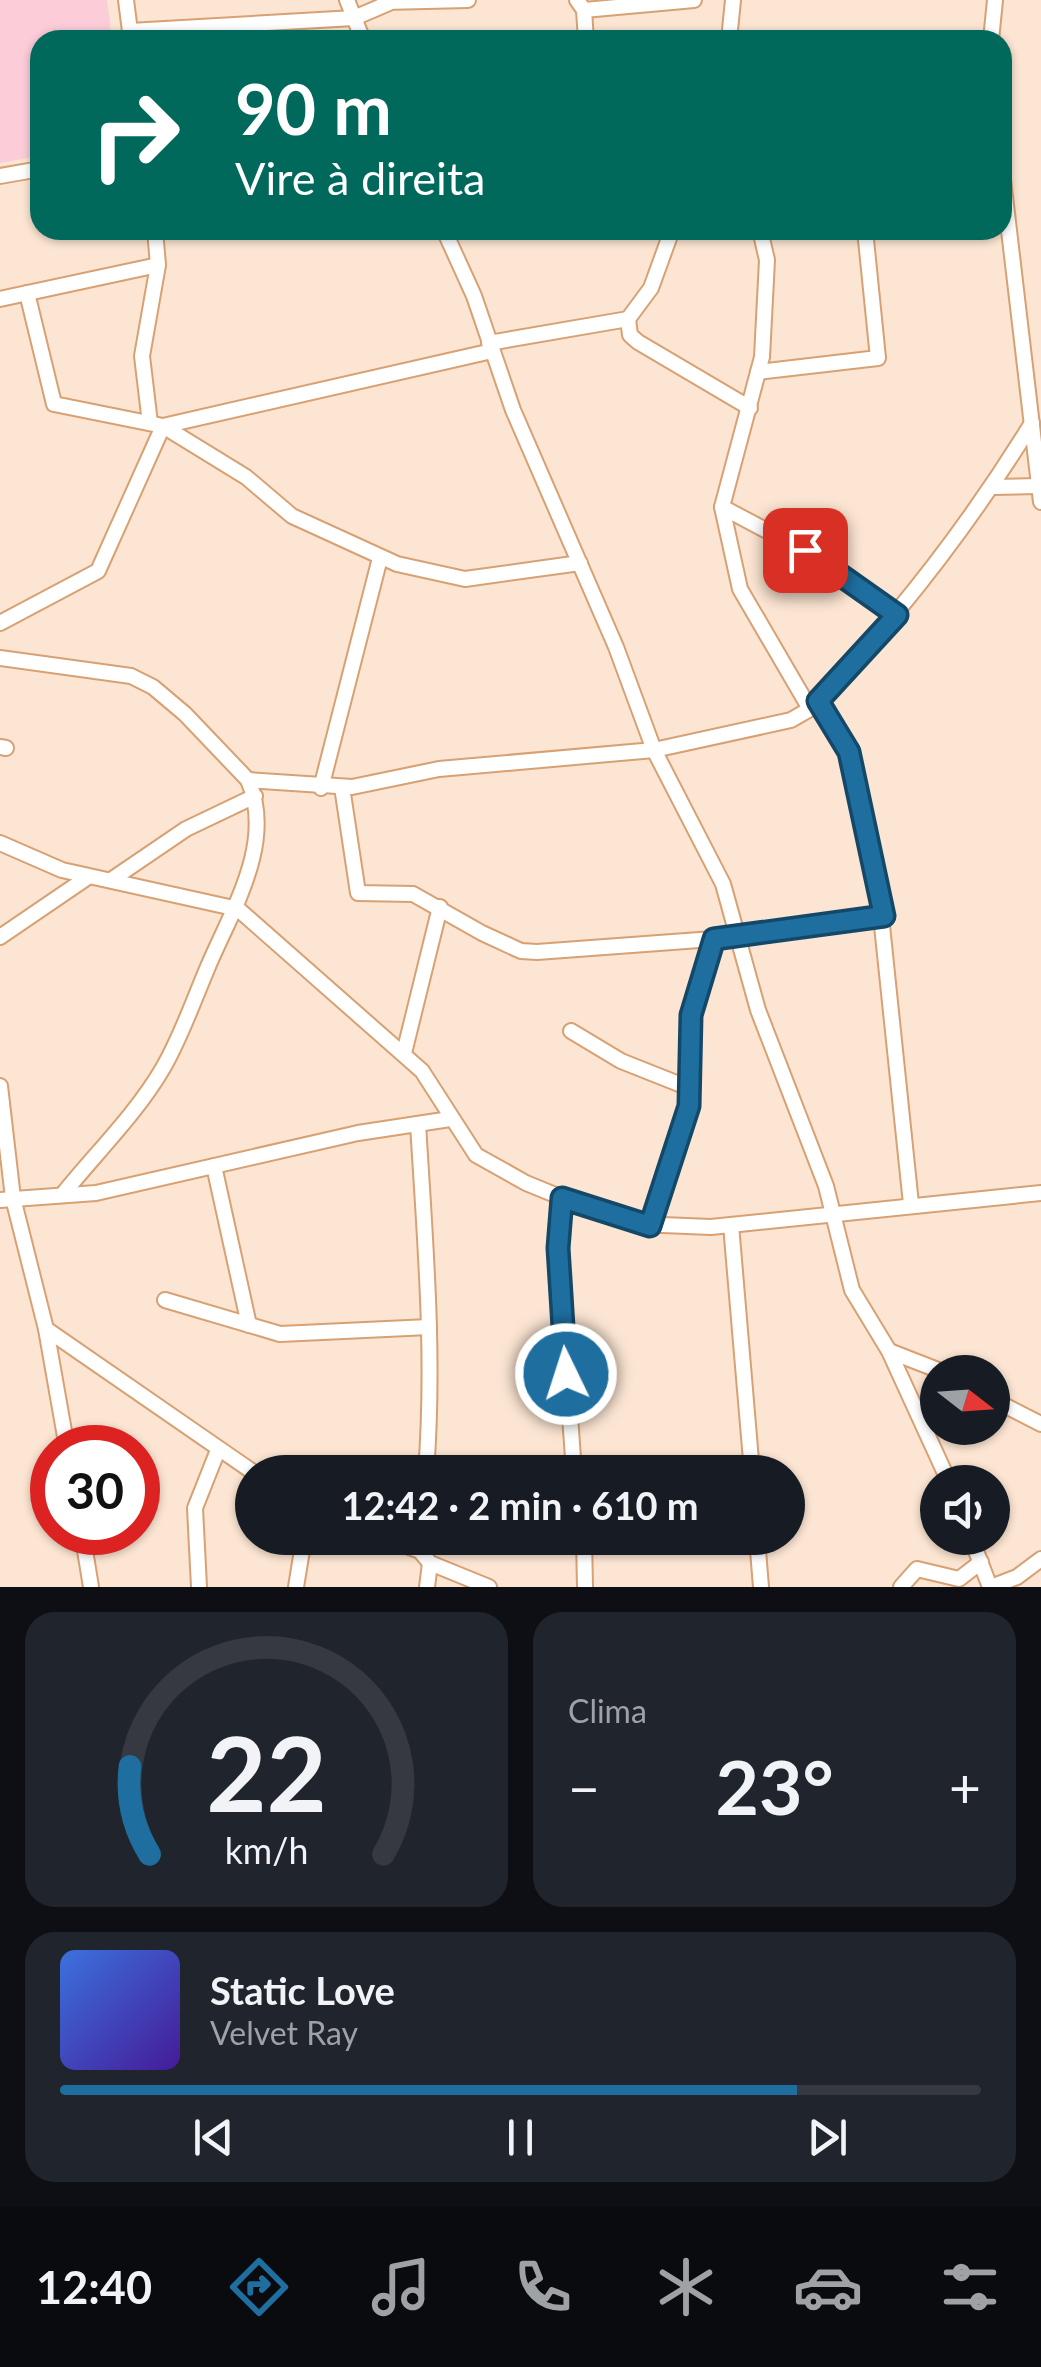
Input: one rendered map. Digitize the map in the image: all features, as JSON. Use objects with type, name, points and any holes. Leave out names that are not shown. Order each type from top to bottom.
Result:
[{"type":"street","points":[[126,0],[129,30]]},
{"type":"street","points":[[347,0],[359,30]]},
{"type":"street","points":[[205,30],[354,18],[383,2],[468,0]]},
{"type":"street","points":[[584,30],[580,5],[694,0]]},
{"type":"street","points":[[729,30],[733,0]]},
{"type":"street","points":[[991,30],[995,0]]},
{"type":"street","points":[[0,176],[30,171]]},
{"type":"street","points":[[0,623],[98,571],[156,425],[142,356],[158,265],[156,240]]},
{"type":"street","points":[[449,240],[474,296],[513,410],[580,562],[654,750],[723,884],[758,1010],[834,1215],[852,1290],[889,1351],[940,1465]]},
{"type":"street","points":[[156,425],[628,318],[652,288],[669,240]]},
{"type":"street","points":[[762,240],[767,260],[758,372],[722,507],[740,589],[849,752],[884,916],[911,1204]]},
{"type":"street","points":[[758,372],[878,358],[866,240]]},
{"type":"street","points":[[993,487],[1040,494],[1010,240]]},
{"type":"street","points":[[0,299],[158,265]]},
{"type":"street","points":[[27,293],[50,401],[156,425],[246,476],[292,516],[380,558],[465,580],[580,562]]},
{"type":"street","points":[[628,318],[630,335],[638,342],[750,408]]},
{"type":"street","points":[[248,780],[342,788],[439,769],[654,750],[792,720],[814,705],[897,615],[993,487],[1032,423]]},
{"type":"street","points":[[722,507],[805,550],[897,615]]},
{"type":"street","points":[[320,788],[380,558]]},
{"type":"street","points":[[0,658],[104,669],[152,687],[248,780],[255,796],[248,872],[238,909],[217,944],[164,1066],[63,1194]]},
{"type":"street","points":[[342,788],[356,890],[362,896],[413,894],[521,951],[740,937],[884,916]]},
{"type":"street","points":[[112,880],[186,829],[255,796]]},
{"type":"street","points":[[0,843],[88,877],[238,909],[422,1071],[450,1120],[476,1154],[562,1198],[650,1226],[731,1226],[1041,1193]]},
{"type":"street","points":[[0,936],[88,877]]},
{"type":"street","points":[[404,1054],[440,908]]},
{"type":"street","points":[[650,1226],[687,1114],[691,1015],[714,939]]},
{"type":"street","points":[[572,1031],[621,1062],[689,1088]]},
{"type":"street","points":[[0,1086],[6,1199],[46,1329],[62,1425]]},
{"type":"street","points":[[6,1199],[110,1190],[450,1120]]},
{"type":"street","points":[[418,1124],[429,1327],[431,1407],[427,1455]]},
{"type":"street","points":[[214,1166],[249,1325]]},
{"type":"street","points":[[562,1198],[558,1248],[573,1455]]},
{"type":"street","points":[[731,1226],[751,1455]]},
{"type":"street","points":[[165,1300],[280,1334],[429,1327]]},
{"type":"street","points":[[46,1329],[235,1461]]},
{"type":"street","points":[[889,1351],[920,1363]]},
{"type":"street","points":[[1010,1409],[1041,1424]]},
{"type":"street","points":[[199,1587],[195,1508],[218,1450]]},
{"type":"street","points":[[86,1555],[91,1587]]},
{"type":"street","points":[[296,1587],[301,1555]]},
{"type":"street","points":[[424,1555],[427,1587]]},
{"type":"street","points":[[431,1555],[489,1587]]},
{"type":"street","points":[[584,1555],[585,1587]]},
{"type":"street","points":[[758,1555],[761,1587]]},
{"type":"street","points":[[978,1555],[991,1587],[1016,1577],[1041,1559]]},
{"type":"street","points":[[901,1587],[917,1569],[960,1579],[981,1562]]},
{"type":"shaded area","points":[[0,0],[107,0],[111,30],[30,30],[30,158],[0,163]]},
{"type":"route","points":[[566,1374],[558,1248],[562,1198],[650,1226],[689,1106],[691,1015],[714,939],[884,916],[849,752],[818,701],[897,615],[805,550]]}]
